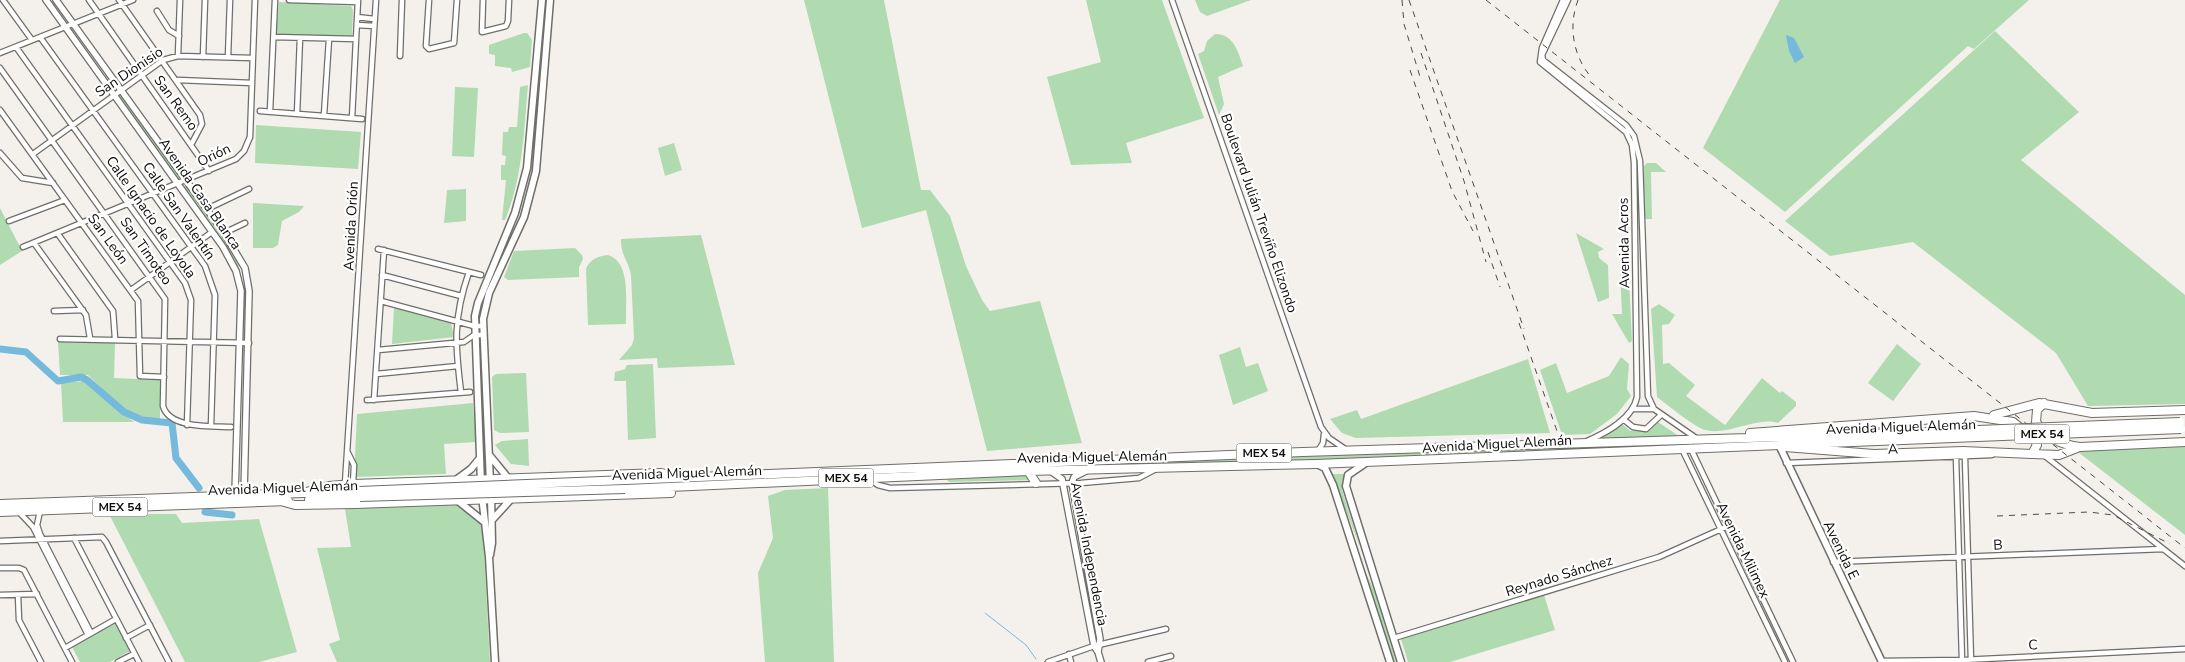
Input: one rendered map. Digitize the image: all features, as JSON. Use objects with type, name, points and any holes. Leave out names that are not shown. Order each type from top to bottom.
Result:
[{"type":"highway","points":[[1739,438],[1749,433],[1769,431],[2001,414],[2044,404],[2092,413],[2185,410]]},
{"type":"highway","points":[[2044,404],[2036,414],[2036,422],[2060,443],[2080,447],[2185,442]]},
{"type":"highway","points":[[1974,416],[2013,422],[2034,439],[2034,451]]},
{"type":"highway","name":"Avenida Miguel Alemán","points":[[625,484],[704,487],[866,477],[1045,470],[1368,462],[1771,444],[2185,422]]},
{"type":"highway","name":"Avenida Miguel Alemán","points":[[0,512],[284,502],[359,494],[625,484],[678,478],[1350,450],[1696,439],[1903,437],[2185,429]]},
{"type":"highway","points":[[1771,444],[1780,447],[1858,453],[1963,451],[1999,454],[2034,451],[2044,455],[2059,454],[2080,447]]},
{"type":"highway","points":[[1028,471],[1036,483]]},
{"type":"highway","points":[[306,492],[349,484],[508,478],[661,473],[678,478]]},
{"type":"highway","points":[[516,497],[516,486],[520,478]]},
{"type":"highway","points":[[460,480],[468,492],[460,499]]},
{"type":"highway","points":[[284,502],[295,505],[322,505],[677,492],[696,491],[704,487]]},
{"type":"highway","name":"Avenida Miguel Alemán","points":[[0,504],[306,492],[359,494]]},
{"type":"main road","points":[[489,558],[492,543],[492,520],[481,480],[474,326],[478,303],[515,213],[527,168],[542,0]]},
{"type":"main road","points":[[495,662],[489,558],[484,521],[490,479],[483,326],[489,293],[524,217],[536,171],[550,0]]},
{"type":"main road","points":[[535,76],[538,93],[543,94]]},
{"type":"main road","name":"Avenida E","points":[[1780,447],[1882,662]]},
{"type":"main road","points":[[489,455],[508,478]]},
{"type":"main road","points":[[460,480],[480,458]]},
{"type":"main road","points":[[1368,462],[1348,475],[1346,486],[1402,662]]},
{"type":"main road","points":[[1316,464],[1328,472],[1391,662]]},
{"type":"main road","points":[[492,520],[516,497]]},
{"type":"main road","points":[[460,499],[484,521]]},
{"type":"main road","points":[[1341,507],[1362,552],[1381,604],[1385,610]]},
{"type":"street","points":[[3,0],[32,40]]},
{"type":"street","name":"Avenida Casa Blanca","points":[[46,0],[212,232],[236,271],[241,291],[235,428],[236,494]]},
{"type":"street","name":"Avenida Casa Blanca","points":[[56,0],[224,233],[245,268],[250,291],[244,494]]},
{"type":"street","name":"San Remo","points":[[89,0],[192,143],[209,171]]},
{"type":"street","points":[[1,52],[65,27],[120,2],[133,0]]},
{"type":"street","points":[[178,56],[180,0]]},
{"type":"street","points":[[203,56],[205,0]]},
{"type":"street","points":[[228,57],[230,0]]},
{"type":"street","name":"Orión","points":[[23,247],[236,159],[246,147],[250,137],[255,0]]},
{"type":"street","points":[[270,111],[275,0]]},
{"type":"street","points":[[288,0],[358,1],[352,118]]},
{"type":"street","name":"Avenida Orión","points":[[349,484],[354,465],[348,453],[376,0]]},
{"type":"street","points":[[400,56],[402,0]]},
{"type":"street","points":[[429,0],[426,46],[431,48],[454,43],[457,0]]},
{"type":"street","points":[[483,0],[482,32],[504,27],[508,21],[508,0]]},
{"type":"street","name":"Boulevard Julián Treviño Elizondo","points":[[1172,0],[1324,434]]},
{"type":"street","points":[[1546,41],[1562,0]]},
{"type":"street","points":[[1546,41],[1568,0]]},
{"type":"street","points":[[120,2],[178,80],[202,119],[192,143]]},
{"type":"street","points":[[157,10],[169,30],[179,36]]},
{"type":"street","points":[[357,18],[374,19]]},
{"type":"street","points":[[357,25],[374,26]]},
{"type":"street","name":"Calle San Valentín","points":[[40,37],[205,266],[216,295],[211,426]]},
{"type":"street","points":[[274,37],[356,39]]},
{"type":"street","points":[[297,114],[300,38]]},
{"type":"street","points":[[324,115],[329,39]]},
{"type":"street","name":"Avenida Acros","points":[[1546,41],[1541,59],[1543,66],[1626,125],[1636,142],[1640,161],[1648,396],[1654,409]]},
{"type":"street","name":"Calle Ignacio de Loyola","points":[[16,47],[170,261],[189,293],[190,341],[187,425]]},
{"type":"street","name":"San Dionisio","points":[[33,154],[114,96],[141,74],[163,60],[178,56],[252,58]]},
{"type":"street","name":"San Timoteo","points":[[0,68],[106,213],[165,298],[164,410],[168,415],[187,425],[246,429]]},
{"type":"street","points":[[178,80],[252,83]]},
{"type":"street","name":"Avenida Acros","points":[[1570,86],[1621,127],[1632,145],[1634,162],[1637,397],[1633,409]]},
{"type":"street","points":[[260,110],[362,119]]},
{"type":"street","name":"San León","points":[[0,111],[131,290],[140,307],[140,376],[164,378]]},
{"type":"street","points":[[0,153],[22,178],[53,183]]},
{"type":"street","points":[[207,209],[248,189]]},
{"type":"street","points":[[9,221],[65,200]]},
{"type":"street","points":[[224,233],[245,224]]},
{"type":"street","points":[[131,290],[212,232]]},
{"type":"street","points":[[58,234],[113,311],[115,338]]},
{"type":"street","points":[[34,243],[83,310],[88,320],[90,338]]},
{"type":"street","points":[[378,248],[481,275]]},
{"type":"street","points":[[374,400],[384,250]]},
{"type":"street","points":[[236,271],[245,268]]},
{"type":"street","points":[[461,392],[456,321],[460,296],[469,272]]},
{"type":"street","points":[[382,275],[460,296]]},
{"type":"street","points":[[381,301],[474,326],[483,326]]},
{"type":"street","points":[[54,311],[83,310]]},
{"type":"street","points":[[378,350],[466,341],[474,335],[483,335]]},
{"type":"street","points":[[60,339],[115,338],[249,343]]},
{"type":"street","points":[[1636,343],[1646,343]]},
{"type":"street","points":[[1636,366],[1647,365]]},
{"type":"street","points":[[376,374],[458,366]]},
{"type":"street","points":[[367,400],[470,392]]},
{"type":"street","points":[[1583,444],[1623,419],[1633,409],[1654,409],[1696,439]]},
{"type":"street","points":[[1623,419],[1633,427],[1646,429],[1661,415]]},
{"type":"street","points":[[1324,434],[1335,443],[1350,450]]},
{"type":"street","points":[[1316,452],[1323,442],[1324,434]]},
{"type":"street","name":"Avenida Milimex","points":[[1690,447],[1793,662]]},
{"type":"street","name":"Avenida Milimex","points":[[1681,448],[1785,662]]},
{"type":"street","name":"A","points":[[1786,463],[1965,458],[1999,454]]},
{"type":"street","points":[[2059,454],[2059,467]]},
{"type":"street","points":[[2044,455],[2185,566]]},
{"type":"street","points":[[1956,458],[1962,660]]},
{"type":"street","points":[[1965,458],[1970,660]]},
{"type":"street","points":[[866,477],[878,485],[890,488],[1036,483],[1062,484],[1139,478],[1158,468]]},
{"type":"street","name":"Avenida Independencia","points":[[1045,470],[1058,474],[1062,484],[1101,662]]},
{"type":"street","name":"Avenida Independencia","points":[[1090,470],[1077,475],[1072,483],[1098,648]]},
{"type":"street","points":[[40,511],[37,525],[40,539]]},
{"type":"street","points":[[19,512],[29,520],[40,539],[89,634]]},
{"type":"street","name":"Reynado Sánchez","points":[[1394,638],[1659,557],[1728,526]]},
{"type":"street","points":[[0,541],[102,537],[169,662]]},
{"type":"street","points":[[74,538],[139,662]]},
{"type":"street","name":"B","points":[[1833,562],[2163,549]]},
{"type":"street","points":[[0,568],[22,568],[72,662]]},
{"type":"street","points":[[0,595],[37,594]]},
{"type":"street","points":[[18,595],[19,620],[39,662]]},
{"type":"street","points":[[1960,615],[1969,614]]},
{"type":"street","points":[[65,648],[116,619]]},
{"type":"street","points":[[126,638],[150,625]]},
{"type":"street","points":[[1048,662],[1069,654],[1166,629]]},
{"type":"street","name":"C","points":[[1882,662],[1970,660],[2185,649]]},
{"type":"street","points":[[118,662],[134,654]]},
{"type":"street","points":[[1069,654],[1071,662]]},
{"type":"street","points":[[1148,662],[1171,656]]},
{"type":"green space","points":[[804,0],[884,0],[921,190],[930,190],[950,216],[966,266],[982,300],[990,311],[1040,301],[1082,443],[987,451],[926,210],[862,228]]},
{"type":"green space","points":[[1086,0],[1162,0],[1204,118],[1126,143],[1132,163],[1071,165],[1047,77],[1101,62]]},
{"type":"green space","points":[[1195,0],[1251,0],[1207,16],[1200,12]]},
{"type":"green space","points":[[1780,0],[2029,0],[1974,49],[1968,46],[1785,212],[1703,148]]},
{"type":"green space","points":[[279,2],[351,6],[353,10],[352,36],[348,38],[276,34]]},
{"type":"green space","points":[[1995,31],[2079,112],[2021,160],[2185,295],[2185,404],[2088,406],[2056,353],[1913,242],[1830,256],[1785,221]]},
{"type":"green space","points":[[527,33],[532,40],[530,67],[512,72],[511,68],[495,66],[495,55],[489,54],[489,45]]},
{"type":"green space","points":[[1215,34],[1231,40],[1243,66],[1218,77],[1224,104],[1219,115],[1198,54],[1204,51],[1207,41]]},
{"type":"green space","points":[[528,85],[524,136],[516,187],[505,220],[502,220],[506,180],[501,180],[501,165],[505,165],[506,156],[502,155],[503,132],[508,132],[509,127],[517,127],[520,87]]},
{"type":"green space","points":[[455,87],[478,88],[474,157],[452,156]]},
{"type":"green space","points":[[121,93],[182,178],[178,180],[118,96]]},
{"type":"green space","points":[[256,125],[361,132],[358,169],[255,163]]},
{"type":"green space","points":[[674,143],[682,170],[665,176],[658,148]]},
{"type":"green space","points":[[1647,163],[1656,163],[1666,172],[1651,172],[1652,219],[1644,219],[1644,166]]},
{"type":"green space","points":[[187,185],[232,247],[241,265],[237,267],[231,254],[183,187]]},
{"type":"green space","points":[[466,189],[466,221],[444,223],[447,190]]},
{"type":"green space","points":[[253,203],[304,206],[299,212],[282,221],[278,245],[273,248],[253,248]]},
{"type":"green space","points":[[0,208],[22,251],[0,265]]},
{"type":"green space","points":[[1576,233],[1604,249],[1598,252],[1599,258],[1608,265],[1609,298],[1598,302]]},
{"type":"green space","points":[[701,235],[735,365],[658,368],[657,358],[619,360],[632,345],[634,338],[631,275],[622,250],[621,239]]},
{"type":"green space","points":[[575,248],[582,255],[583,259],[579,267],[579,277],[508,280],[504,277],[514,251]]},
{"type":"green space","points":[[608,255],[616,259],[624,275],[626,284],[626,324],[588,325],[586,269],[595,259]]},
{"type":"green space","points":[[1620,272],[1629,279],[1632,341],[1629,343],[1612,314],[1622,314]]},
{"type":"green space","points":[[1659,304],[1675,315],[1669,324],[1662,325],[1663,364],[1669,363],[1695,385],[1686,396],[1725,425],[1762,378],[1780,393],[1782,391],[1796,402],[1796,406],[1778,423],[1761,422],[1714,431],[1705,430],[1681,415],[1657,397],[1651,309]]},
{"type":"green space","points":[[394,308],[451,323],[454,337],[392,344]]},
{"type":"green space","points":[[58,342],[115,343],[114,378],[160,380],[160,420],[128,411],[112,399],[88,375],[60,375]]},
{"type":"green space","points":[[1897,344],[1921,364],[1893,401],[1868,383]]},
{"type":"green space","points":[[1240,347],[1246,367],[1258,363],[1268,391],[1233,405],[1219,355]]},
{"type":"green space","points":[[1621,357],[1629,364],[1627,389],[1631,396],[1617,414],[1590,434],[1562,435],[1540,370],[1556,363],[1567,393],[1609,376]]},
{"type":"green space","points":[[1528,359],[1550,433],[1356,438],[1342,433],[1330,419],[1357,410],[1361,419]]},
{"type":"green space","points":[[653,364],[656,438],[628,440],[626,381],[614,381],[615,372],[625,369],[627,365]]},
{"type":"green space","points":[[526,373],[529,432],[500,433],[494,430],[492,377],[496,374]]},
{"type":"green space","points":[[85,381],[134,422],[63,422],[61,383]]},
{"type":"green space","points":[[473,403],[476,442],[444,444],[446,474],[354,477],[357,414]]},
{"type":"green space","points":[[1658,422],[1679,436],[1597,440],[1621,423],[1630,431],[1649,431]]},
{"type":"green space","points":[[528,439],[529,466],[511,464],[495,445],[502,441]]},
{"type":"green space","points":[[2185,445],[2185,535],[2078,452]]},
{"type":"green space","points":[[1536,447],[1579,448],[1485,455],[1127,467],[1127,462]]},
{"type":"green space","points":[[1332,474],[1347,474],[1342,481],[1342,490],[1360,547]]},
{"type":"green space","points":[[1028,475],[1033,480],[949,482],[945,478]]},
{"type":"green space","points":[[828,488],[834,662],[765,662],[758,573],[773,538],[768,496],[785,490]]},
{"type":"green space","points":[[455,503],[477,516],[483,530],[490,662],[337,662],[329,644],[340,640],[317,548],[351,547],[345,509]]},
{"type":"green space","points":[[109,514],[176,514],[182,523],[259,519],[297,652],[259,662],[185,662]]},
{"type":"green space","points":[[1362,565],[1374,590],[1396,662],[1394,662]]},
{"type":"green space","points":[[1544,595],[1555,630],[1450,662],[1408,662],[1401,639]]},
{"type":"green space","points":[[116,623],[130,651],[110,662],[80,662],[73,649],[73,645]]},
{"type":"water","points":[[1786,35],[1794,38],[1804,57],[1795,63],[1789,51]]},
{"type":"waterway","points":[[0,349],[26,352],[58,381],[81,377],[124,412],[142,420],[172,423],[176,458],[199,488]]},
{"type":"waterway","points":[[205,512],[232,515]]},
{"type":"waterway","points":[[985,613],[1026,645],[1036,659]]},
{"type":"railway","points":[[1402,0],[1404,24],[1421,80]]},
{"type":"railway","points":[[1409,0],[1524,329]]},
{"type":"railway","points":[[1486,0],[2185,548]]},
{"type":"railway","points":[[1578,0],[1573,20],[1574,40],[1580,60],[1591,77]]},
{"type":"railway","points":[[1421,53],[1464,181],[1486,262]]},
{"type":"railway","points":[[1410,70],[1452,191],[1473,231]]},
{"type":"railway","points":[[1488,252],[1500,287]]},
{"type":"railway","points":[[1519,323],[1557,431]]},
{"type":"railway","points":[[1997,516],[2089,512],[2113,515],[2170,544]]}]
